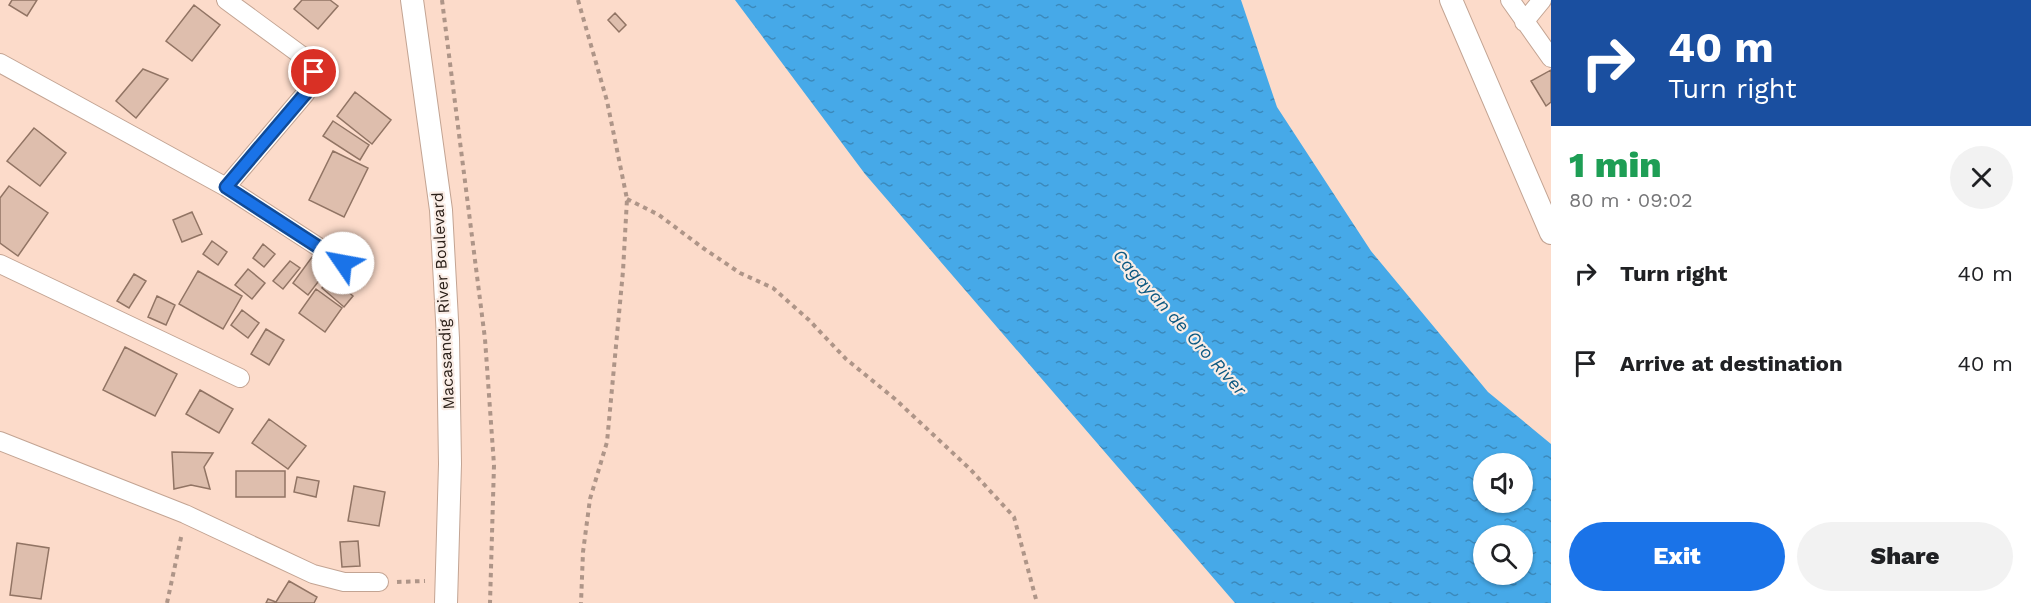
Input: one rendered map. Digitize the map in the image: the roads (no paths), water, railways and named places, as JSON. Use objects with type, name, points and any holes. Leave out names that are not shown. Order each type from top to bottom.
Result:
[{"type":"street","points":[[226,0],[310,62],[314,72],[312,83],[305,94],[226,187]]},
{"type":"street","name":"Macasandig River Boulevard","points":[[412,0],[441,210],[448,338],[450,452],[446,592]]},
{"type":"street","points":[[1451,0],[1551,233]]},
{"type":"street","points":[[1510,0],[1551,58]]},
{"type":"street","points":[[1524,22],[1542,0]]},
{"type":"street","points":[[0,63],[226,187],[343,263]]},
{"type":"street","points":[[0,264],[240,378]]},
{"type":"street","points":[[0,441],[185,514],[313,574],[344,582],[379,582]]},
{"type":"water","name":"Cagayan de Oro River","points":[[735,0],[1241,0],[1277,107],[1371,251],[1488,392],[1551,444],[1551,603],[1235,603],[865,174]]}]
